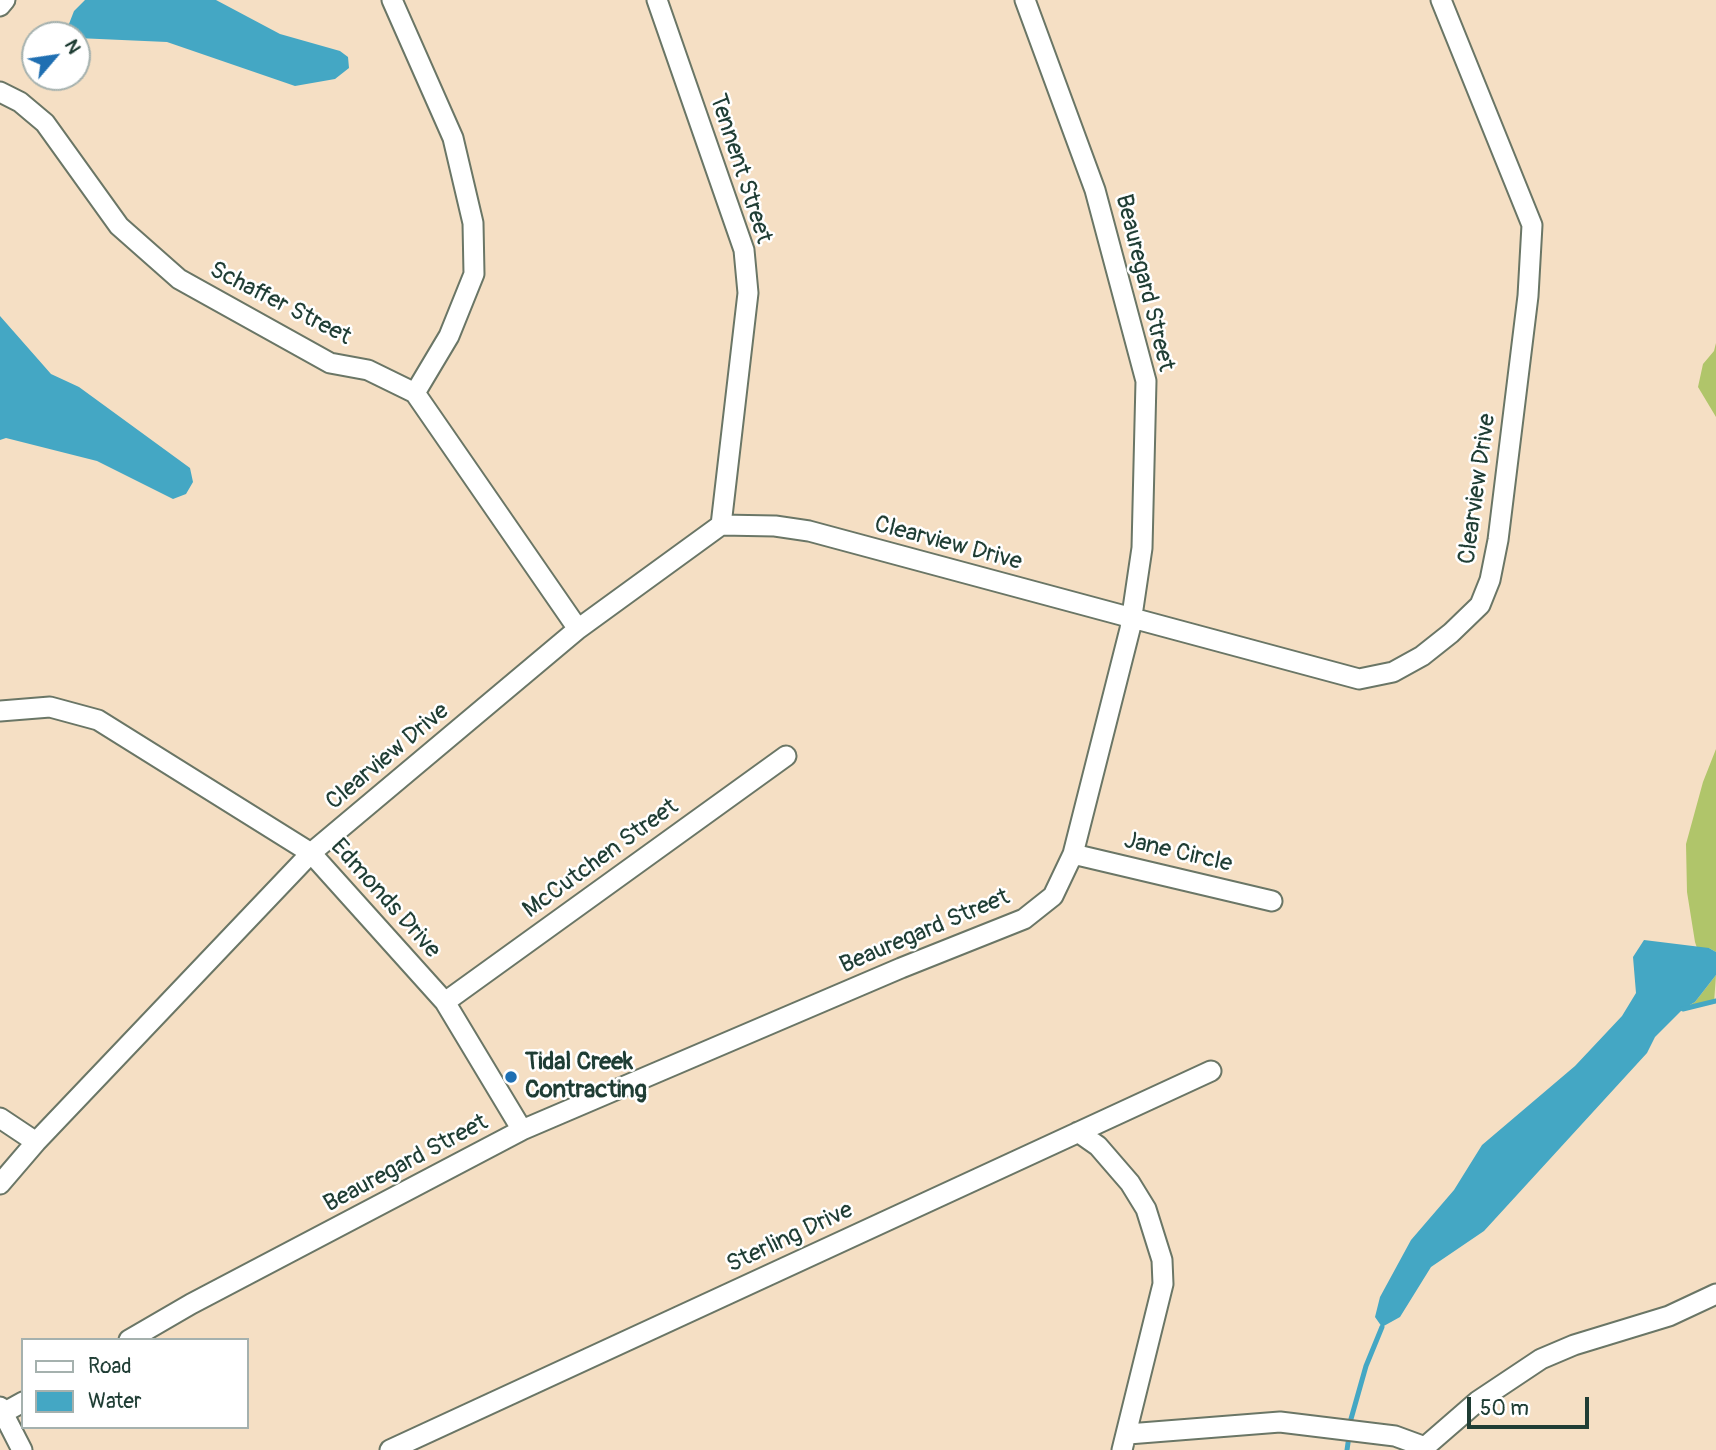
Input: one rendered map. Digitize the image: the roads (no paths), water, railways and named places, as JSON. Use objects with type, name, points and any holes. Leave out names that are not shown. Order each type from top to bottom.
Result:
[{"type":"street","points":[[0,6],[5,0]]},
{"type":"street","points":[[392,0],[453,138],[473,223],[474,274],[449,336],[415,393]]},
{"type":"street","name":"Tennent Street","points":[[657,0],[744,250],[748,293],[721,525]]},
{"type":"street","name":"Beauregard Street","points":[[133,1338],[191,1304],[522,1130],[901,968],[1024,919],[1054,896],[1073,854],[1131,620],[1142,548],[1146,381],[1095,190],[1025,0]]},
{"type":"street","name":"Clearview Drive","points":[[0,1184],[36,1142],[311,853],[578,629],[721,525],[775,526],[809,531],[1131,620],[1359,679],[1393,672],[1422,656],[1480,605],[1490,580],[1498,540],[1528,296],[1532,225],[1441,0]]},
{"type":"street","name":"Schaffer Street","points":[[0,92],[20,102],[45,123],[120,226],[179,279],[330,363],[369,370],[415,393],[578,629]]},
{"type":"street","name":"Edmonds Drive","points":[[0,711],[50,707],[98,720],[311,853],[445,1002],[522,1130]]},
{"type":"street","name":"McCutchen Street","points":[[445,1002],[786,756]]},
{"type":"street","name":"Jane Circle","points":[[1073,854],[1272,901]]},
{"type":"street","name":"Sterling Drive","points":[[390,1450],[1210,1070]]},
{"type":"street","points":[[0,1118],[36,1142]]},
{"type":"street","points":[[1078,1132],[1098,1146],[1130,1183],[1146,1209],[1162,1260],[1163,1284],[1125,1442],[1280,1422],[1395,1436],[1426,1448],[1478,1401],[1541,1359],[1574,1345],[1669,1316],[1716,1294]]},
{"type":"street","points":[[21,1403],[3,1410],[22,1450]]},
{"type":"water","points":[[85,0],[216,0],[280,34],[340,51],[348,57],[349,68],[335,79],[295,86],[167,42],[91,39],[91,21],[70,21],[74,11]]},
{"type":"water","points":[[0,316],[51,374],[79,387],[190,468],[193,482],[186,494],[173,499],[97,461],[6,438],[0,440]]},
{"type":"water","points":[[1644,940],[1709,948],[1716,952],[1716,975],[1695,1002],[1683,1009],[1655,1037],[1647,1053],[1484,1231],[1431,1267],[1400,1317],[1382,1327],[1375,1317],[1380,1297],[1411,1240],[1454,1190],[1482,1145],[1575,1066],[1622,1016],[1636,993],[1633,957]]},
{"type":"waterway","points":[[1683,1009],[1716,1001]]},
{"type":"waterway","points":[[1349,1426],[1366,1366],[1382,1327]]},
{"type":"waterway","points":[[1347,1450],[1349,1436]]},
{"type":"place","name":"Tidal Creek Contracting","points":[[511,1077]]}]
